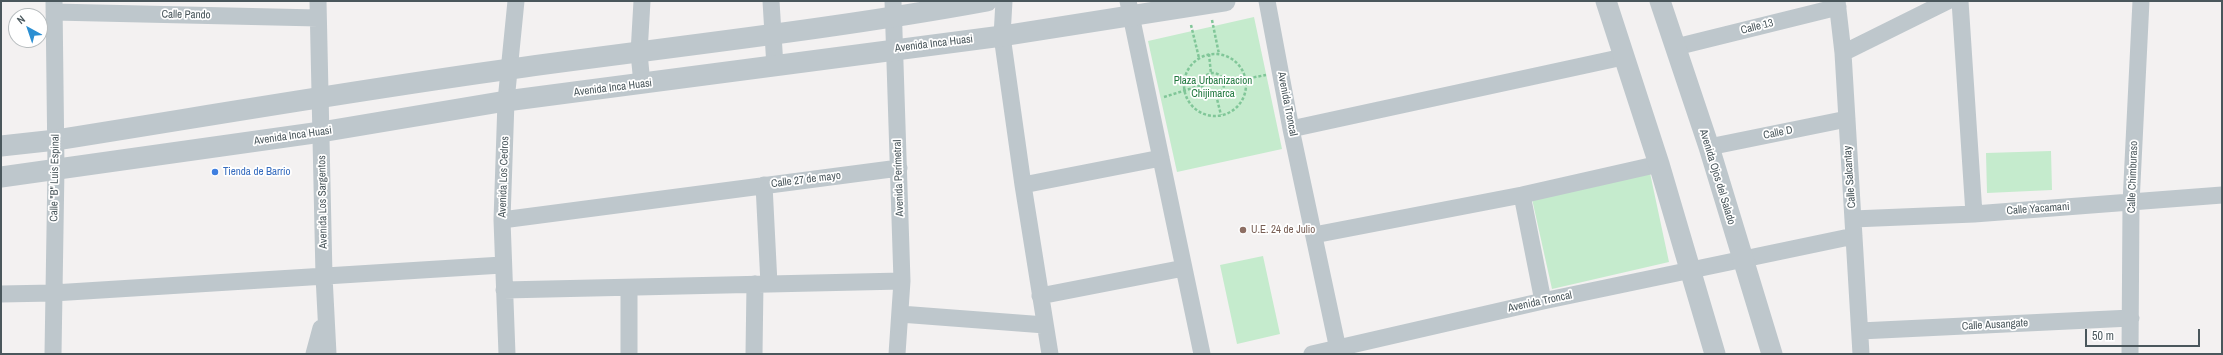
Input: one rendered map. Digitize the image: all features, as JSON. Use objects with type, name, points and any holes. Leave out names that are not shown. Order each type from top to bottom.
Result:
[{"type":"street","name":"Avenida Los Sargentos","points":[[318,1],[325,314],[328,354]]},
{"type":"street","name":"Avenida Los Cedros","points":[[507,354],[502,265],[502,220],[506,102],[516,1]]},
{"type":"street","points":[[642,1],[639,53],[642,84]]},
{"type":"street","points":[[771,1],[775,66]]},
{"type":"street","points":[[1,146],[56,140],[509,69],[773,36],[894,10],[987,1]]},
{"type":"street","points":[[1004,1],[1002,36],[1023,185],[1050,354]]},
{"type":"street","name":"Avenida Troncal","points":[[1267,1],[1291,129],[1339,351]]},
{"type":"street","points":[[1606,1],[1659,164],[1715,354]]},
{"type":"street","name":"Avenida Ojos del Salado","points":[[1660,1],[1709,147],[1742,260],[1772,354]]},
{"type":"street","points":[[1843,53],[1948,1]]},
{"type":"street","points":[[1960,1],[1974,214]]},
{"type":"street","name":"Calle Chimburaso","points":[[2130,354],[2131,203],[2141,1]]},
{"type":"street","name":"Avenida Inca Huasi","points":[[1,177],[56,168],[321,132],[506,102],[1002,36],[1129,8],[1186,7],[1217,2]]},
{"type":"street","name":"Calle 13","points":[[1676,47],[1838,4]]},
{"type":"street","name":"Calle Salcantay","points":[[1838,4],[1843,53],[1861,354]]},
{"type":"street","name":"Calle Pando","points":[[54,6],[318,18]]},
{"type":"street","name":"Calle \"B\" Luis Espinal","points":[[53,354],[56,168],[54,6]]},
{"type":"street","points":[[1129,8],[1202,354]]},
{"type":"street","name":"Avenida Perímetral","points":[[894,10],[902,281],[897,354]]},
{"type":"street","points":[[1291,129],[1623,57]]},
{"type":"street","name":"Calle D","points":[[1709,147],[1847,119]]},
{"type":"street","points":[[1023,185],[1161,158]]},
{"type":"street","points":[[1314,235],[1522,195],[1659,164]]},
{"type":"street","name":"Calle 27 de mayo","points":[[502,220],[899,168]]},
{"type":"street","points":[[754,354],[762,284],[764,185]]},
{"type":"street","points":[[1522,195],[1543,301]]},
{"type":"street","name":"Calle Yacamani","points":[[1742,260],[1853,228],[1974,214],[2222,195]]},
{"type":"street","name":"Avenida Troncal","points":[[1312,354],[1339,351],[1543,301],[1742,260]]},
{"type":"street","points":[[1,294],[53,293],[502,265]]},
{"type":"street","points":[[1040,296],[1184,268]]},
{"type":"street","points":[[504,290],[902,281]]},
{"type":"street","points":[[629,288],[629,354]]},
{"type":"street","points":[[314,354],[325,314]]},
{"type":"street","points":[[900,314],[1045,325]]},
{"type":"street","name":"Calle Ausangate","points":[[1860,331],[2130,318]]},
{"type":"path","points":[[1217,2],[1219,54]]},
{"type":"path","points":[[1186,7],[1199,58]]},
{"type":"path","points":[[1209,54],[1211,74]]},
{"type":"path","points":[[1209,54],[1219,54],[1236,62],[1242,70],[1245,80],[1245,90],[1237,107],[1221,115],[1208,115],[1199,112],[1190,105],[1184,90],[1186,74],[1191,65],[1199,58],[1209,54]]},
{"type":"path","points":[[1224,83],[1280,73]]},
{"type":"path","points":[[1211,74],[1221,76],[1224,83],[1223,90],[1216,95],[1208,94],[1202,85],[1204,78],[1211,74]]},
{"type":"path","points":[[1148,100],[1202,85]]},
{"type":"path","points":[[1216,95],[1221,115]]},
{"type":"green space","name":"Plaza Urbanizacion Chijimarca","points":[[1254,17],[1282,149],[1177,172],[1148,41]]},
{"type":"green space","points":[[2051,151],[2052,190],[1987,193],[1986,153]]},
{"type":"green space","points":[[1650,173],[1669,262],[1552,289],[1532,199]]},
{"type":"green space","points":[[1263,256],[1280,334],[1237,344],[1220,265]]},
{"type":"place","name":"Tienda de Barrio","points":[[215,172]]},
{"type":"place","name":"U.E. 24 de Julio","points":[[1243,230]]}]
